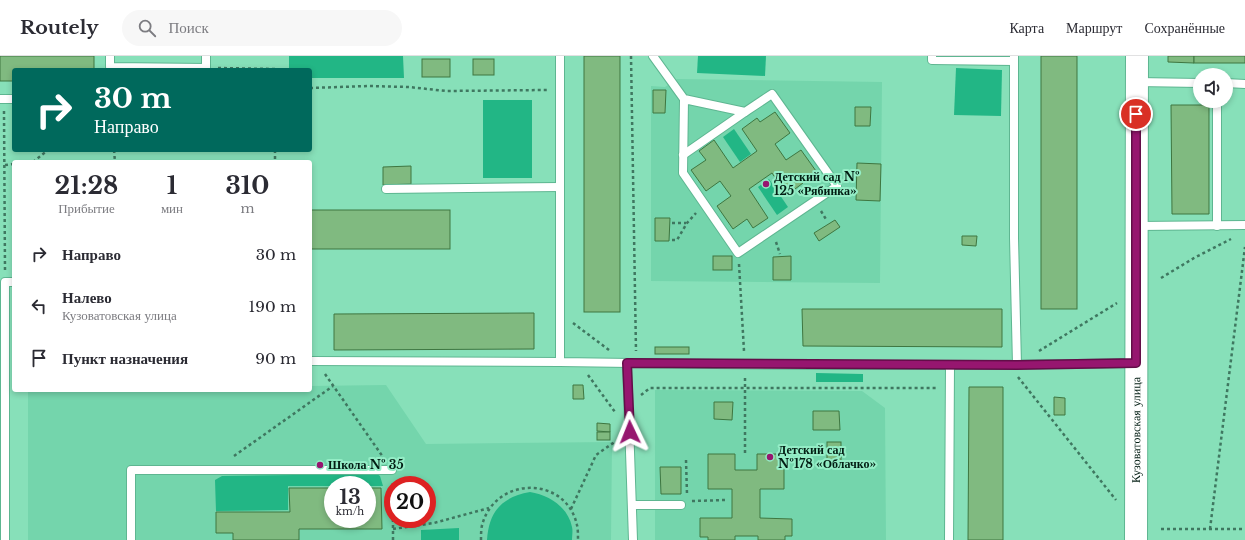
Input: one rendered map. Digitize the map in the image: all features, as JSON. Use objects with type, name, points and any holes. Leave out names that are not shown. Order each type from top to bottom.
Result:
[{"type":"street","name":"Кузоватовская улица","points":[[1136,540],[1137,56]]},
{"type":"lane","points":[[110,56],[110,68],[206,68],[206,56]]},
{"type":"lane","points":[[560,56],[560,362]]},
{"type":"lane","points":[[653,56],[684,99],[683,155],[683,173],[738,253],[837,186],[772,94],[683,155]]},
{"type":"lane","points":[[932,56],[932,60],[1014,58],[1014,238],[1017,365]]},
{"type":"lane","points":[[1136,82],[1193,83]]},
{"type":"lane","points":[[1233,83],[1245,84]]},
{"type":"lane","points":[[684,99],[745,112]]},
{"type":"lane","points":[[1216,108],[1216,226]]},
{"type":"lane","points":[[386,189],[560,187]]},
{"type":"lane","points":[[1136,226],[1245,226]]},
{"type":"lane","points":[[4,540],[2,402],[5,282],[12,282]]},
{"type":"lane","points":[[4,361],[12,361]]},
{"type":"lane","points":[[313,361],[950,365],[1136,363]]},
{"type":"lane","points":[[627,363],[633,540]]},
{"type":"lane","points":[[949,540],[950,365]]},
{"type":"lane","points":[[131,540],[131,470],[392,470]]},
{"type":"lane","points":[[632,505],[681,505]]},
{"type":"path","points":[[631,56],[636,363]]},
{"type":"path","points":[[312,88],[368,86],[409,87],[446,91],[560,90]]},
{"type":"path","points":[[2,99],[5,282]]},
{"type":"path","points":[[36,160],[46,152]]},
{"type":"path","points":[[4,165],[12,164]]},
{"type":"path","points":[[672,240],[677,240],[692,216],[706,206]]},
{"type":"path","points":[[672,223],[687,223]]},
{"type":"path","points":[[1161,278],[1194,258],[1232,238]]},
{"type":"path","points":[[1210,529],[1245,247]]},
{"type":"path","points":[[739,282],[745,364],[745,454]]},
{"type":"path","points":[[1117,303],[1017,365],[1017,377],[1118,503]]},
{"type":"path","points":[[560,313],[627,363]]},
{"type":"path","points":[[313,361],[333,386],[392,470],[393,540]]},
{"type":"path","points":[[571,509],[596,454],[630,432],[578,362]]},
{"type":"path","points":[[215,470],[333,386]]},
{"type":"path","points":[[629,406],[650,388],[950,388]]},
{"type":"path","points":[[686,460],[687,501],[726,500]]},
{"type":"path","points":[[481,540],[482,522],[489,508],[500,496],[514,489],[530,487],[546,490],[560,498],[571,509],[577,524],[578,540]]},
{"type":"path","points":[[393,529],[434,523],[489,508]]},
{"type":"path","points":[[1161,529],[1245,529]]},
{"type":"shaded area","points":[[289,56],[403,56],[404,78],[312,78],[312,68],[289,68]]},
{"type":"shaded area","points":[[698,56],[766,56],[765,76],[697,73]]},
{"type":"shaded area","points":[[956,68],[1002,70],[1001,116],[954,115]]},
{"type":"shaded area","name":"Детский сад № 125 «Рябинка»","points":[[677,79],[882,82],[880,283],[651,281],[651,86],[665,87]]},
{"type":"shaded area","points":[[483,100],[532,100],[532,178],[483,178]]},
{"type":"shaded area","points":[[734,129],[751,154],[740,162],[723,137]]},
{"type":"shaded area","points":[[769,179],[788,207],[777,215],[758,187]]},
{"type":"shaded area","points":[[816,373],[863,374],[863,382],[816,382]]},
{"type":"shaded area","name":"Школа № 35","points":[[386,385],[426,444],[612,442],[611,540],[28,540],[28,392],[312,392],[312,386]]},
{"type":"shaded area","name":"Детский сад №178 «Облачко»","points":[[655,390],[862,391],[885,408],[886,540],[655,540]]},
{"type":"shaded area","points":[[377,474],[380,476],[383,486],[376,486],[376,476],[324,476],[324,486],[288,486],[288,510],[216,511],[215,480],[222,476]]},
{"type":"shaded area","points":[[530,492],[551,499],[562,508],[570,520],[572,540],[487,540],[491,521],[494,513],[499,507],[520,494]]},
{"type":"shaded area","points":[[459,528],[459,540],[421,540],[421,530]]},
{"type":"building","points":[[0,56],[94,56],[94,68],[12,68],[12,81],[0,81]]},
{"type":"building","points":[[584,56],[620,56],[620,312],[584,312]]},
{"type":"building","points":[[1041,56],[1077,56],[1077,309],[1041,309]]},
{"type":"building","points":[[1168,56],[1194,56],[1194,63],[1168,62]]},
{"type":"building","points":[[1194,56],[1245,56],[1245,63],[1194,63]]},
{"type":"building","points":[[422,59],[450,59],[450,77],[422,77]]},
{"type":"building","points":[[473,59],[494,59],[494,75],[473,75]]},
{"type":"building","points":[[653,90],[666,90],[665,113],[653,113]]},
{"type":"building","points":[[1171,105],[1193,105],[1193,108],[1209,108],[1209,214],[1172,214]]},
{"type":"building","points":[[855,107],[871,107],[870,126],[855,126]]},
{"type":"building","points":[[775,112],[790,133],[775,144],[786,160],[801,150],[816,171],[801,181],[803,183],[787,195],[772,173],[749,189],[768,218],[753,228],[747,219],[733,229],[717,206],[731,196],[720,181],[706,191],[691,170],[706,160],[699,151],[714,140],[733,168],[757,151],[742,129],[757,118],[760,122]]},
{"type":"building","points":[[857,163],[881,164],[880,201],[856,200]]},
{"type":"building","points":[[411,166],[411,184],[383,185],[383,167]]},
{"type":"building","points":[[312,210],[450,210],[450,249],[312,249]]},
{"type":"building","points":[[655,218],[670,218],[669,241],[655,241]]},
{"type":"building","points":[[835,220],[840,227],[819,241],[814,233]]},
{"type":"building","points":[[962,236],[977,236],[976,246],[962,245]]},
{"type":"building","points":[[713,256],[732,256],[732,270],[713,270]]},
{"type":"building","points":[[791,256],[791,280],[773,280],[773,257]]},
{"type":"building","points":[[802,309],[1002,309],[1002,347],[803,346]]},
{"type":"building","points":[[534,313],[534,349],[334,350],[334,314]]},
{"type":"building","points":[[655,347],[689,347],[689,354],[655,354]]},
{"type":"building","points":[[573,385],[583,385],[584,399],[573,399]]},
{"type":"building","points":[[969,387],[1003,387],[1003,540],[968,540]]},
{"type":"building","points":[[1054,397],[1065,398],[1065,415],[1054,415]]},
{"type":"building","points":[[714,402],[733,402],[732,420],[714,419]]},
{"type":"building","points":[[813,411],[839,411],[840,430],[813,430]]},
{"type":"building","points":[[597,423],[610,424],[610,432],[597,431]]},
{"type":"building","points":[[597,432],[610,432],[610,440],[597,440]]},
{"type":"building","points":[[827,442],[841,442],[841,462],[827,462]]},
{"type":"building","points":[[708,454],[735,454],[735,470],[757,470],[757,454],[784,454],[784,489],[760,489],[760,518],[792,519],[792,536],[785,536],[785,540],[758,540],[758,536],[735,536],[735,540],[708,540],[708,537],[700,537],[700,518],[732,518],[732,489],[708,489]]},
{"type":"building","points":[[660,467],[681,467],[681,494],[661,494]]},
{"type":"building","points":[[289,488],[324,488],[324,528],[376,528],[376,488],[381,488],[382,529],[299,529],[299,540],[233,540],[233,533],[216,533],[216,512],[290,512]]},
{"type":"place","name":"Детский сад № 125 «Рябинка»","points":[[766,184]]},
{"type":"place","name":"Детский сад №178 «Облачко»","points":[[770,457]]},
{"type":"place","name":"Школа № 35","points":[[320,465]]},
{"type":"route","points":[[630,432],[627,363],[1017,365],[1136,363],[1136,114]]}]
